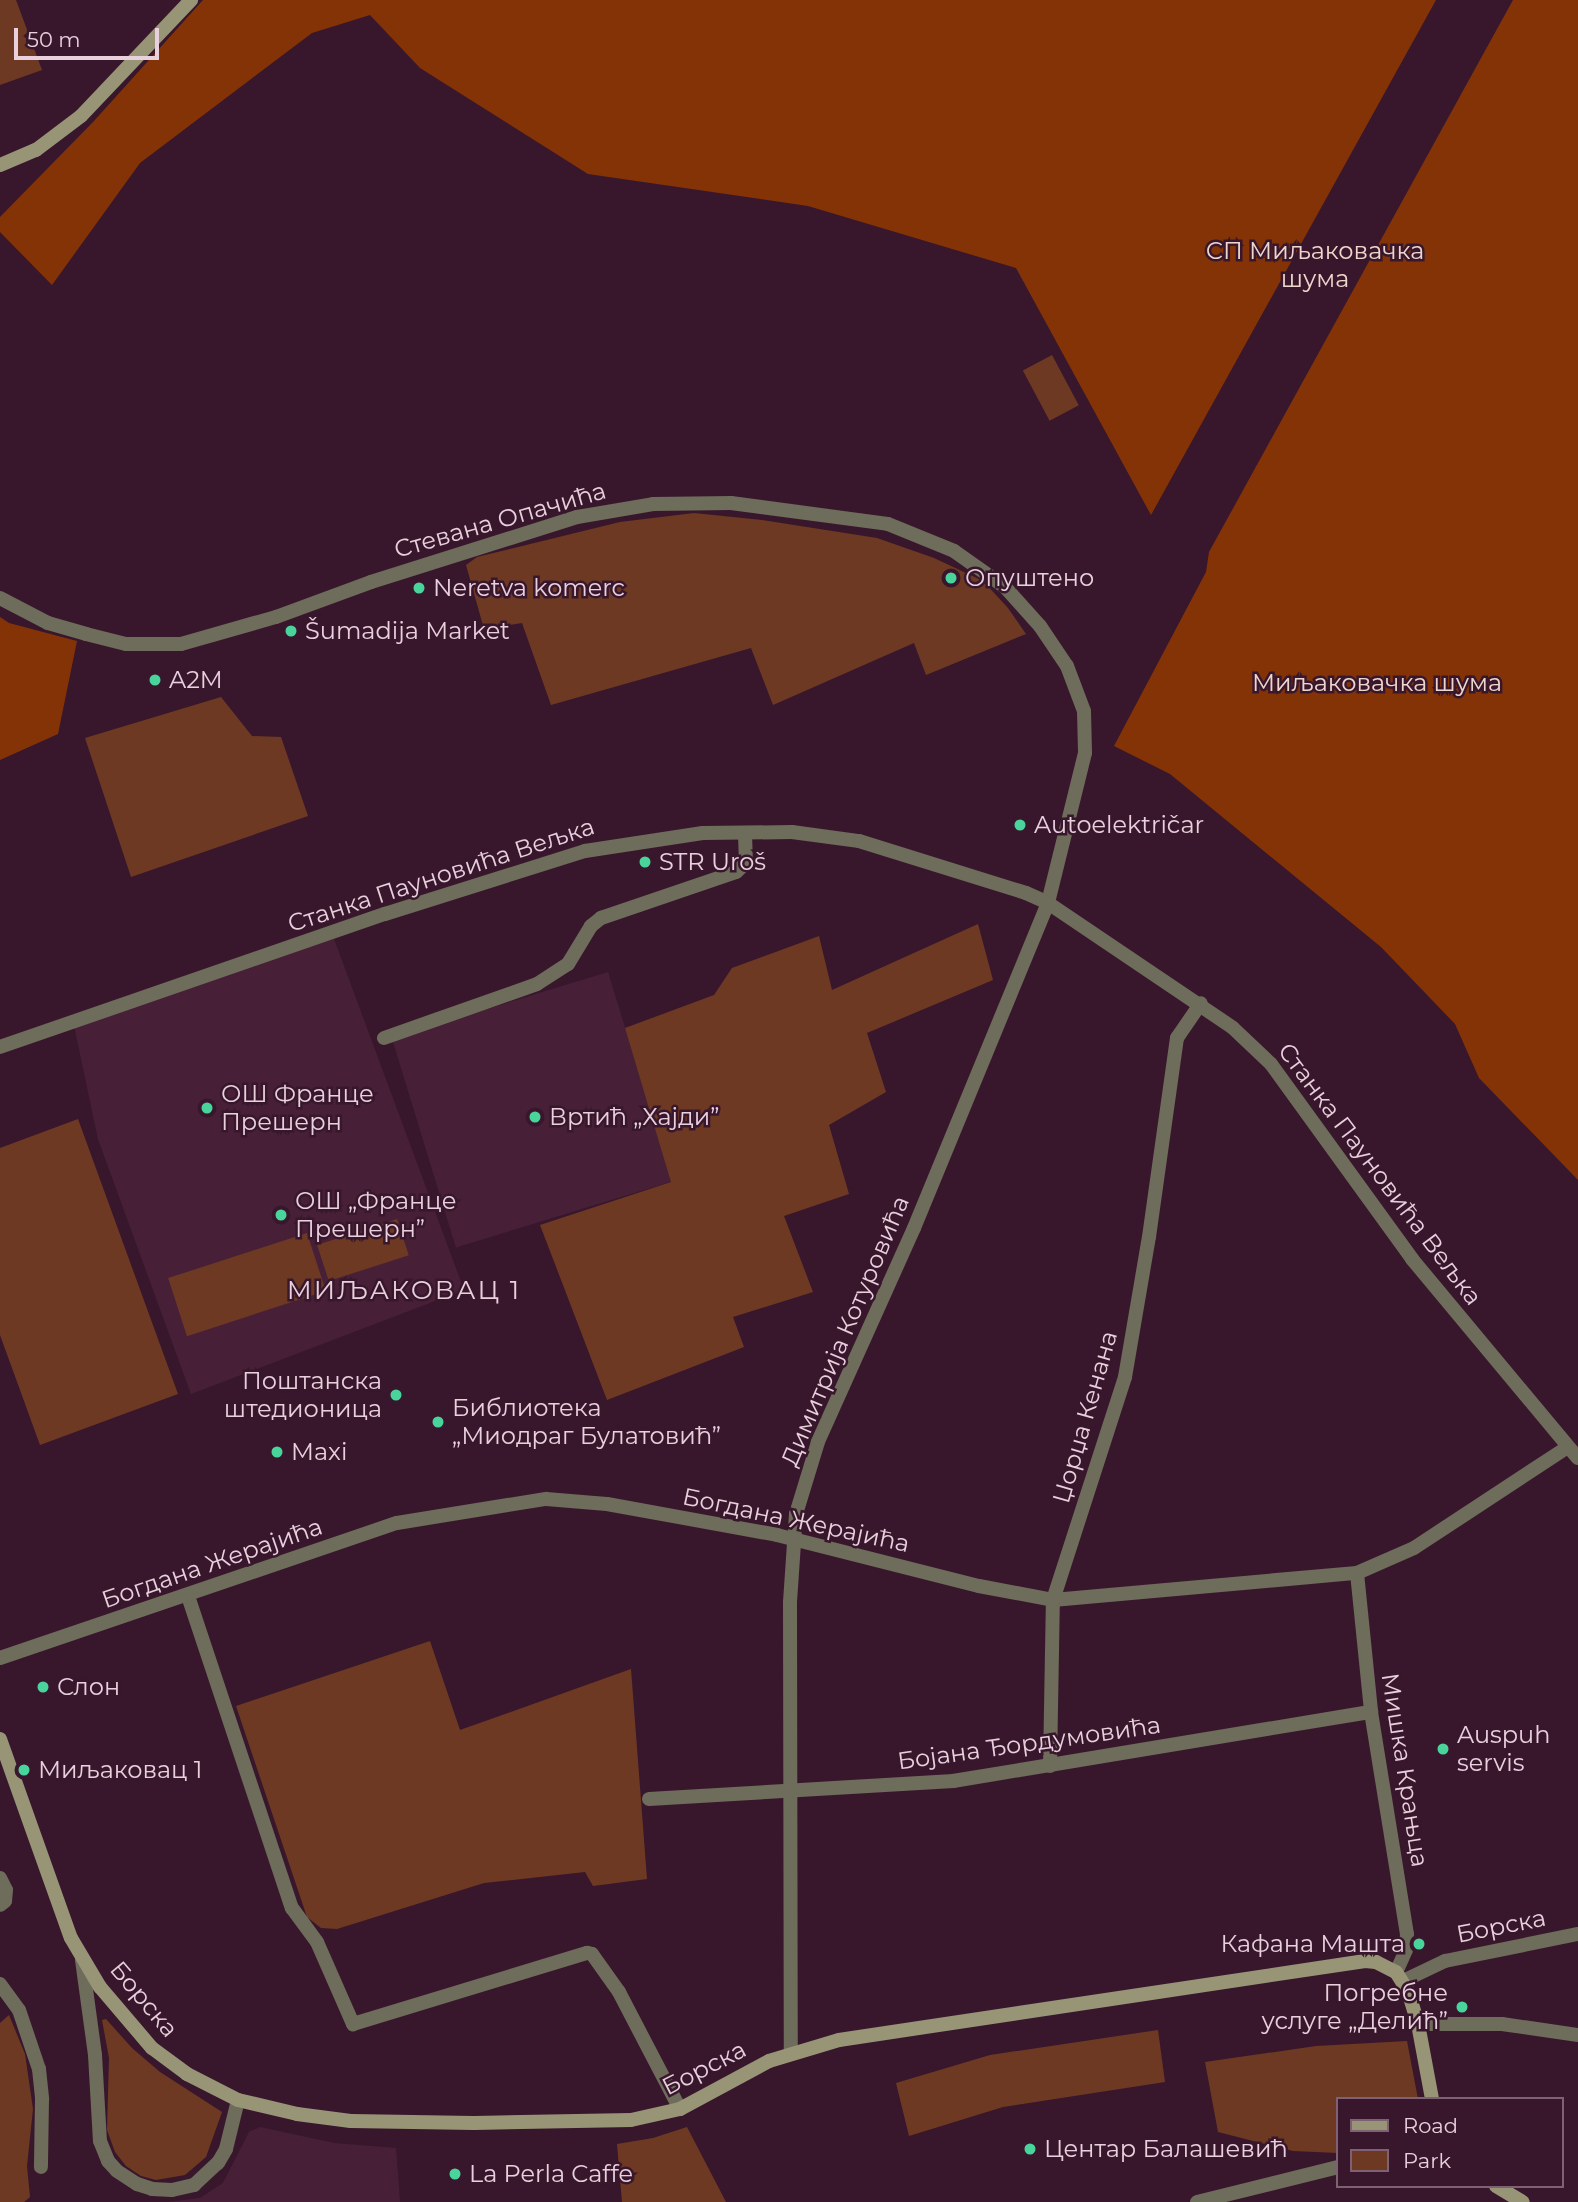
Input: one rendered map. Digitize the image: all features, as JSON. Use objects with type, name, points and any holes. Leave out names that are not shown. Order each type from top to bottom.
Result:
[{"type":"main road","points":[[0,165],[36,150],[81,116],[191,0]]},
{"type":"main road","name":"Борска","points":[[0,1739],[60,1910],[82,1959],[110,2001],[152,2048],[187,2074],[238,2100],[297,2114],[387,2122],[631,2120],[680,2109],[736,2077],[791,2052],[862,2035],[1350,1962],[1376,1962],[1399,1976]]},
{"type":"main road","points":[[1399,1976],[1419,2024],[1432,2097]]},
{"type":"main road","points":[[1499,2188],[1523,2202]]},
{"type":"street","name":"Стевана Опачића","points":[[0,598],[48,623],[86,635],[126,644],[181,644],[276,617],[505,538],[577,517],[635,506],[681,502],[731,503],[888,524],[934,541],[989,572],[1040,625],[1077,687],[1084,711],[1085,752],[1048,903]]},
{"type":"street","points":[[384,1038],[537,984],[568,964],[591,926],[601,918],[736,873],[746,863],[745,832]]},
{"type":"street","name":"Станка Пауновића Вељка","points":[[0,1047],[555,859],[633,842],[703,833],[813,833],[859,841],[1014,889],[1048,903],[1201,1003],[1233,1028],[1271,1064],[1412,1259],[1578,1458]]},
{"type":"street","name":"Димитрија Котуровића","points":[[791,2052],[793,1539],[799,1500],[818,1443],[915,1228],[1048,903]]},
{"type":"street","name":"Џорџа Кенана","points":[[1050,1766],[1053,1600],[1125,1377],[1149,1237],[1177,1038],[1201,1003]]},
{"type":"street","name":"Богдана Жерајића","points":[[0,1658],[397,1523],[546,1499],[607,1504],[793,1539],[979,1586],[1053,1600],[1357,1573],[1415,1548],[1568,1447]]},
{"type":"street","name":"Мишка Крањца","points":[[1357,1573],[1371,1712],[1407,1934],[1399,1976]]},
{"type":"street","points":[[188,1596],[292,1908],[317,1942],[353,2024],[587,1953],[592,1954],[619,1992],[680,2109]]},
{"type":"street","name":"Бојана Ђордумовића","points":[[649,1799],[910,1786],[1050,1766],[1371,1712]]},
{"type":"street","points":[[0,1878],[6,1890],[5,1901],[0,1905]]},
{"type":"street","name":"Борска","points":[[1399,1976],[1458,1957],[1578,1934]]},
{"type":"street","points":[[82,1959],[95,2055],[100,2141],[108,2161],[117,2171],[137,2185],[152,2189],[172,2190],[194,2185],[219,2163],[226,2149],[238,2100]]},
{"type":"street","points":[[0,1984],[19,2010],[39,2069],[42,2100],[41,2167]]},
{"type":"street","points":[[1419,2024],[1502,2024],[1578,2035]]},
{"type":"street","points":[[1197,2202],[1336,2167]]},
{"type":"shaded area","name":"ОШ „Франце Прешерн”","points":[[334,939],[464,1290],[191,1394],[98,1139],[73,1021]]},
{"type":"shaded area","name":"Вртић „Хајди”","points":[[608,972],[672,1181],[456,1248],[392,1038]]},
{"type":"shaded area","points":[[260,2127],[334,2143],[396,2148],[400,2202],[168,2202],[200,2198],[223,2183],[249,2132]]},
{"type":"green space","points":[[0,0],[16,0],[42,70],[0,85]]},
{"type":"green space","points":[[203,0],[1436,0],[1151,515],[1016,268],[808,206],[588,174],[420,68],[370,15],[312,33],[140,163],[52,285],[0,232],[0,217],[94,121]]},
{"type":"green space","name":"Миљаковачка шума","points":[[1513,0],[1578,0],[1578,1180],[1479,1078],[1455,1024],[1381,947],[1170,774],[1114,746],[1206,572],[1209,552]]},
{"type":"green space","points":[[1052,355],[1079,405],[1050,421],[1023,370]]},
{"type":"green space","points":[[694,513],[762,520],[877,538],[934,558],[983,581],[1008,608],[1026,634],[926,675],[914,643],[773,705],[751,648],[551,705],[522,623],[484,629],[466,565],[477,557],[620,522]]},
{"type":"green space","points":[[0,617],[9,623],[77,641],[58,734],[0,760]]},
{"type":"green space","points":[[221,697],[252,736],[281,737],[308,816],[131,877],[85,738]]},
{"type":"green space","points":[[978,924],[993,980],[867,1033],[886,1092],[829,1125],[849,1194],[784,1216],[813,1292],[733,1317],[744,1347],[607,1400],[540,1225],[671,1182],[625,1028],[714,995],[732,968],[819,936],[832,990]]},
{"type":"green space","points":[[78,1119],[178,1394],[40,1445],[0,1335],[0,1148]]},
{"type":"green space","points":[[397,1219],[409,1255],[329,1281],[317,1245]]},
{"type":"green space","points":[[307,1233],[326,1291],[187,1336],[168,1278]]},
{"type":"green space","points":[[430,1641],[460,1730],[631,1669],[647,1879],[593,1886],[585,1872],[484,1883],[337,1929],[321,1928],[307,1917],[236,1706]]},
{"type":"green space","points":[[9,2015],[25,2054],[33,2109],[27,2166],[30,2197],[24,2202],[0,2202],[0,2023]]},
{"type":"green space","points":[[106,2019],[132,2048],[160,2072],[222,2112],[206,2157],[185,2175],[156,2180],[141,2176],[126,2166],[115,2152],[107,2130],[109,2058],[102,2020]]},
{"type":"green space","points":[[1158,2030],[1165,2082],[1003,2107],[909,2136],[896,2083],[990,2055]]},
{"type":"green space","points":[[1407,2041],[1418,2097],[1336,2097],[1336,2153],[1293,2151],[1218,2132],[1205,2062],[1316,2046]]},
{"type":"green space","points":[[687,2127],[726,2202],[622,2202],[617,2144],[653,2138]]},
{"type":"place","name":"Опуштено","points":[[951,578]]},
{"type":"place","name":"Neretva komerc","points":[[419,588]]},
{"type":"place","name":"Šumadija Market","points":[[291,631]]},
{"type":"place","name":"A2M","points":[[155,680]]},
{"type":"place","name":"Autoelektričar","points":[[1020,825]]},
{"type":"place","name":"STR Uroš","points":[[645,862]]},
{"type":"place","name":"ОШ Франце Прешерн","points":[[207,1108]]},
{"type":"place","name":"Вртић „Хајди”","points":[[535,1117]]},
{"type":"place","name":"ОШ „Франце Прешерн”","points":[[281,1215]]},
{"type":"place","name":"Поштанска штедионица","points":[[396,1395]]},
{"type":"place","name":"Библиотека „Миодраг Булатовић”","points":[[438,1422]]},
{"type":"place","name":"Maxi","points":[[277,1452]]},
{"type":"place","name":"Слон","points":[[43,1687]]},
{"type":"place","name":"Auspuh servis","points":[[1443,1749]]},
{"type":"place","name":"Миљаковац 1","points":[[24,1770]]},
{"type":"place","name":"Кафана Машта","points":[[1419,1944]]},
{"type":"place","name":"Погребне услуге „Делић”","points":[[1462,2007]]},
{"type":"place","name":"Центар Балашевић","points":[[1030,2149]]},
{"type":"place","name":"La Perla Caffe","points":[[455,2174]]},
{"type":"district","name":"МИЉАКОВАЦ 1","points":[[404,1291]]},
{"type":"park label","name":"СП Миљаковачка шума","points":[[1315,265]]}]
